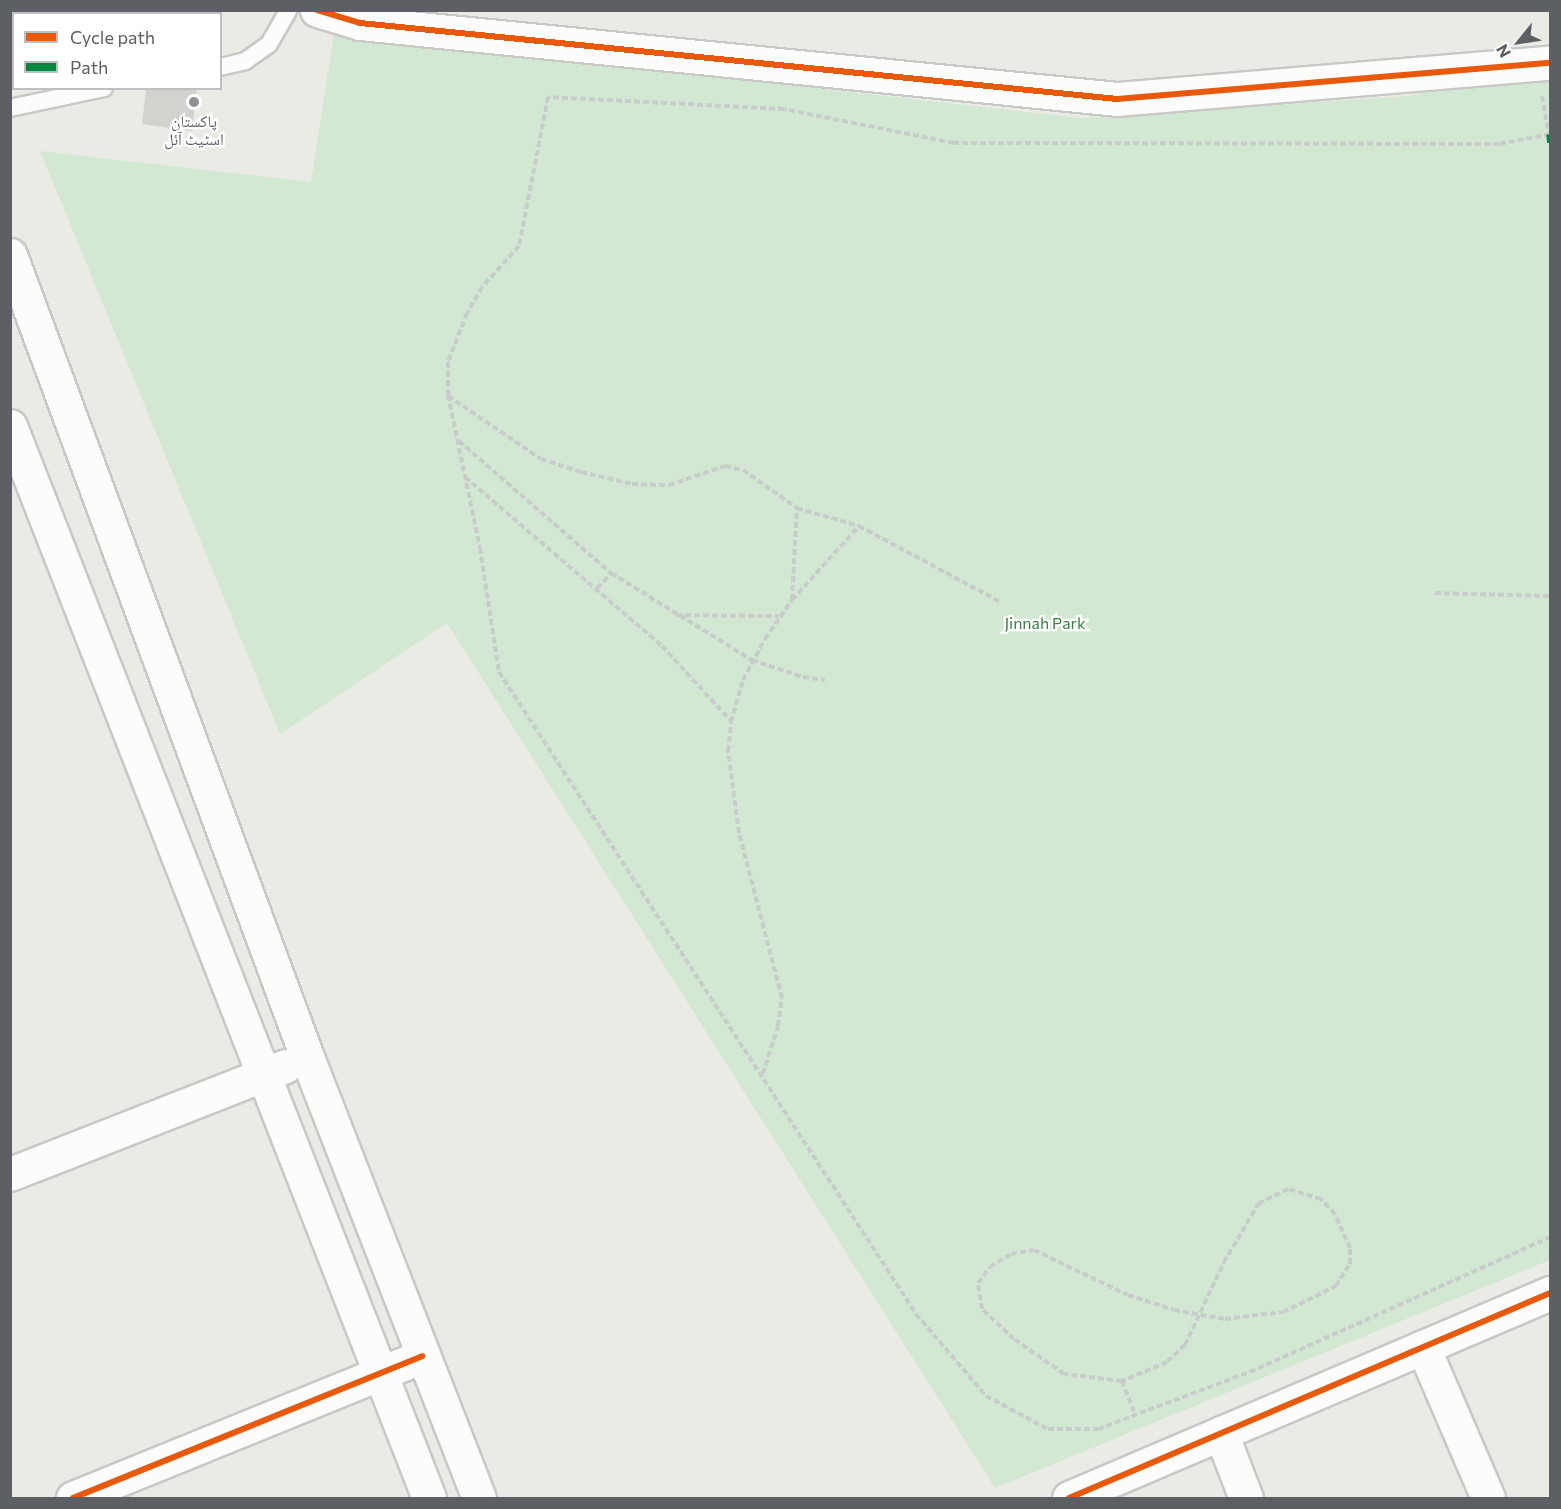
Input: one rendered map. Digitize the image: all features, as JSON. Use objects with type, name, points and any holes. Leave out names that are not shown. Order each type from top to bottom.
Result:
[{"type":"main road","points":[[317,10],[360,23],[1117,99],[1544,64]]},
{"type":"main road","points":[[10,255],[307,1057],[479,1498]]},
{"type":"main road","points":[[10,426],[265,1075],[378,1375],[429,1498]]},
{"type":"main road","points":[[10,1174],[307,1057]]},
{"type":"main road","points":[[1069,1498],[1551,1293]]},
{"type":"main road","points":[[1423,1347],[1488,1498]]},
{"type":"main road","points":[[73,1498],[422,1356]]},
{"type":"main road","points":[[1221,1433],[1246,1498]]},
{"type":"lane","points":[[222,67],[245,61],[269,44],[290,10]]},
{"type":"lane","points":[[10,108],[95,90]]},
{"type":"path","points":[[1544,64],[1550,134],[1499,144],[954,143],[784,109],[548,97],[519,246],[482,287],[467,313],[448,362],[448,395],[480,548],[499,672],[763,1074],[916,1314],[986,1396],[1048,1429],[1098,1429],[1134,1412],[1250,1372],[1551,1237]]},
{"type":"path","points":[[448,395],[541,459],[632,484],[669,485],[725,466],[743,470],[768,483],[797,508],[859,526],[1002,603]]},
{"type":"path","points":[[457,440],[611,573],[752,660],[803,677],[825,680]]},
{"type":"path","points":[[464,477],[597,588],[662,646],[731,722]]},
{"type":"path","points":[[792,600],[797,508]]},
{"type":"path","points":[[763,1074],[778,1026],[782,998],[739,833],[728,751],[731,722],[752,660],[780,616],[859,526]]},
{"type":"path","points":[[597,588],[611,573]]},
{"type":"path","points":[[1436,593],[1551,597]]},
{"type":"path","points":[[676,615],[780,616]]},
{"type":"path","points":[[1122,1381],[1064,1374],[1014,1339],[982,1309],[978,1283],[990,1267],[1011,1254],[1034,1250],[1128,1295],[1174,1310],[1224,1319],[1283,1312],[1336,1287],[1350,1264],[1350,1248],[1335,1214],[1321,1198],[1288,1189],[1259,1203],[1224,1262],[1185,1345],[1167,1362],[1122,1381]]},
{"type":"path","points":[[1122,1381],[1134,1412]]},
{"type":"green space","name":"Jinnah Park","points":[[369,32],[629,67],[1080,118],[1409,96],[1550,66],[1550,1260],[995,1488],[447,623],[280,734],[40,151],[311,182],[334,33]]},
{"type":"building","points":[[146,90],[197,90],[192,131],[142,124]]},
{"type":"marked path","points":[[1549,134],[1550,143]]},
{"type":"cycle path","points":[[317,10],[360,23],[1117,99],[1550,63]]},
{"type":"cycle path","points":[[1069,1498],[1550,1293]]},
{"type":"cycle path","points":[[73,1498],[422,1356]]},
{"type":"place","name":"پاکستان اسٹیٹ آئل","points":[[194,102]]}]
